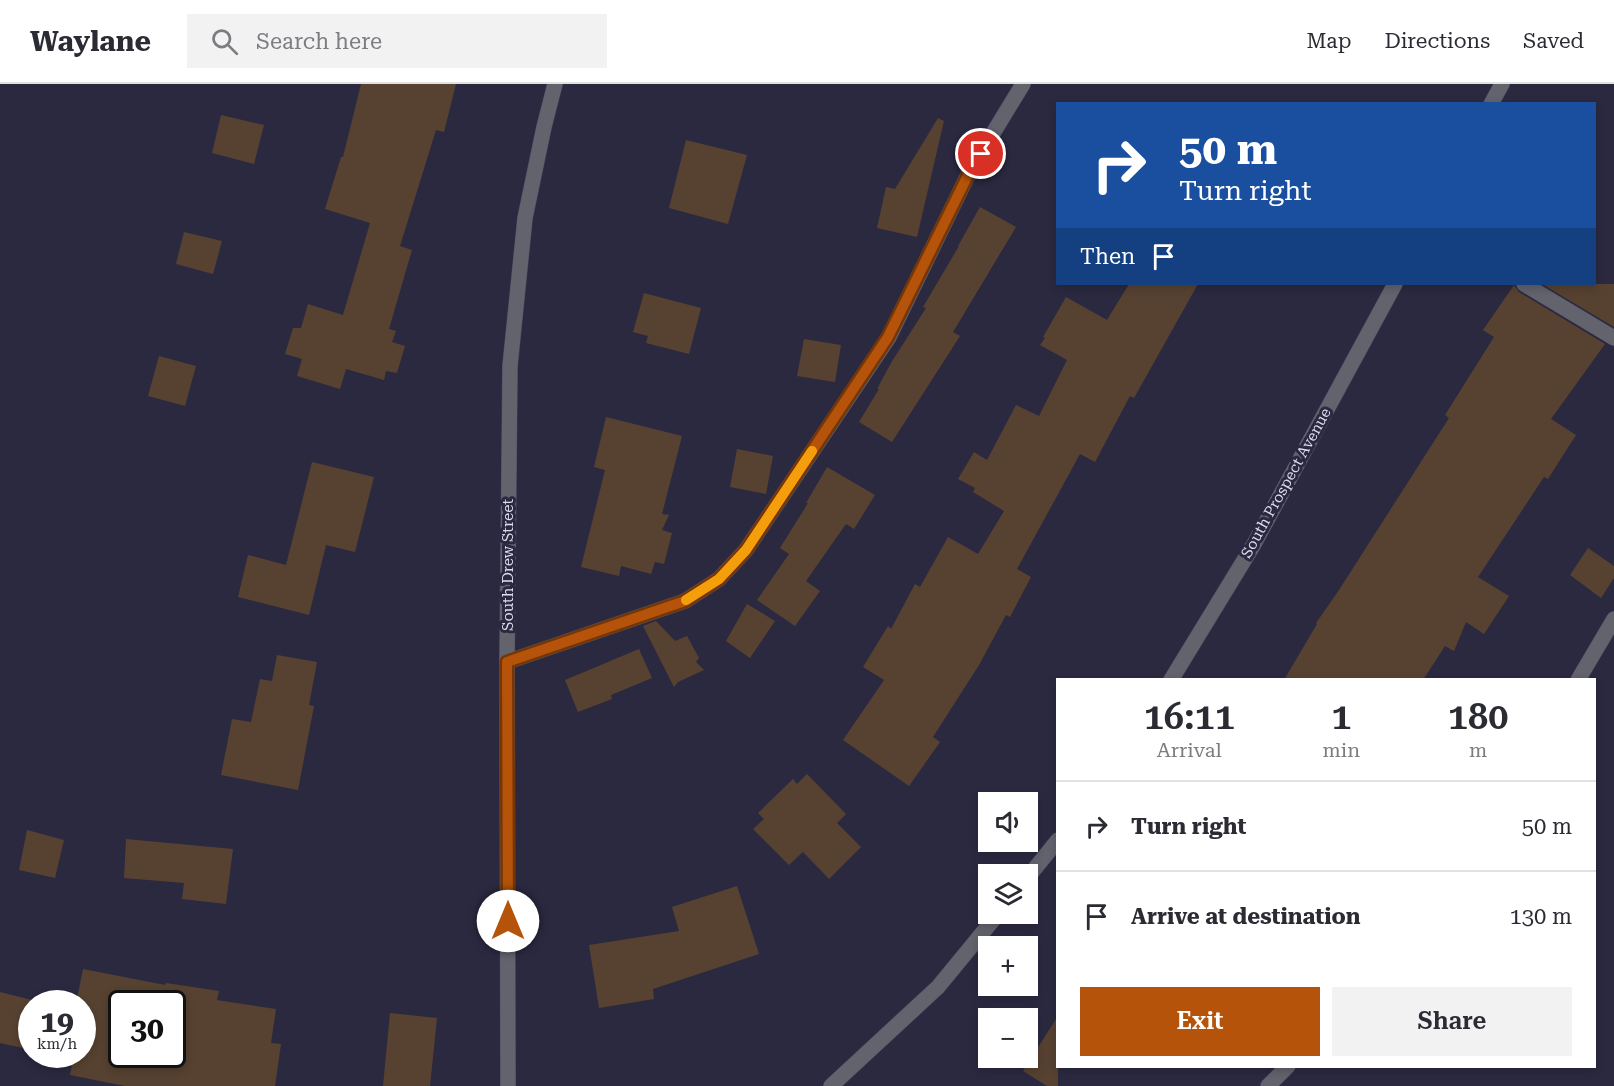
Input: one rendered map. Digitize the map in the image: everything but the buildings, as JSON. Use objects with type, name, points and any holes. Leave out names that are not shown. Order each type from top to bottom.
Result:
[{"type":"street","name":"South Drew Street","points":[[508,1086],[507,662],[510,366],[525,218],[555,84]]},
{"type":"street","points":[[507,662],[685,601],[719,579],[746,550],[888,337],[970,171],[1023,84]]},
{"type":"street","points":[[1492,102],[1502,84]]},
{"type":"street","name":"South Prospect Avenue","points":[[1172,678],[1254,544],[1394,285]]},
{"type":"street","points":[[1526,285],[1614,338]]},
{"type":"street","points":[[1579,678],[1614,619]]},
{"type":"street","points":[[1038,865],[1056,842]]},
{"type":"street","points":[[831,1086],[938,987],[990,924]]},
{"type":"street","points":[[1268,1086],[1285,1068]]},
{"type":"slow traffic","points":[[686,600],[719,579],[746,550],[812,451]]},
{"type":"route","points":[[508,921],[507,662],[685,601],[719,579],[746,550],[888,337],[970,171],[981,154]]}]
